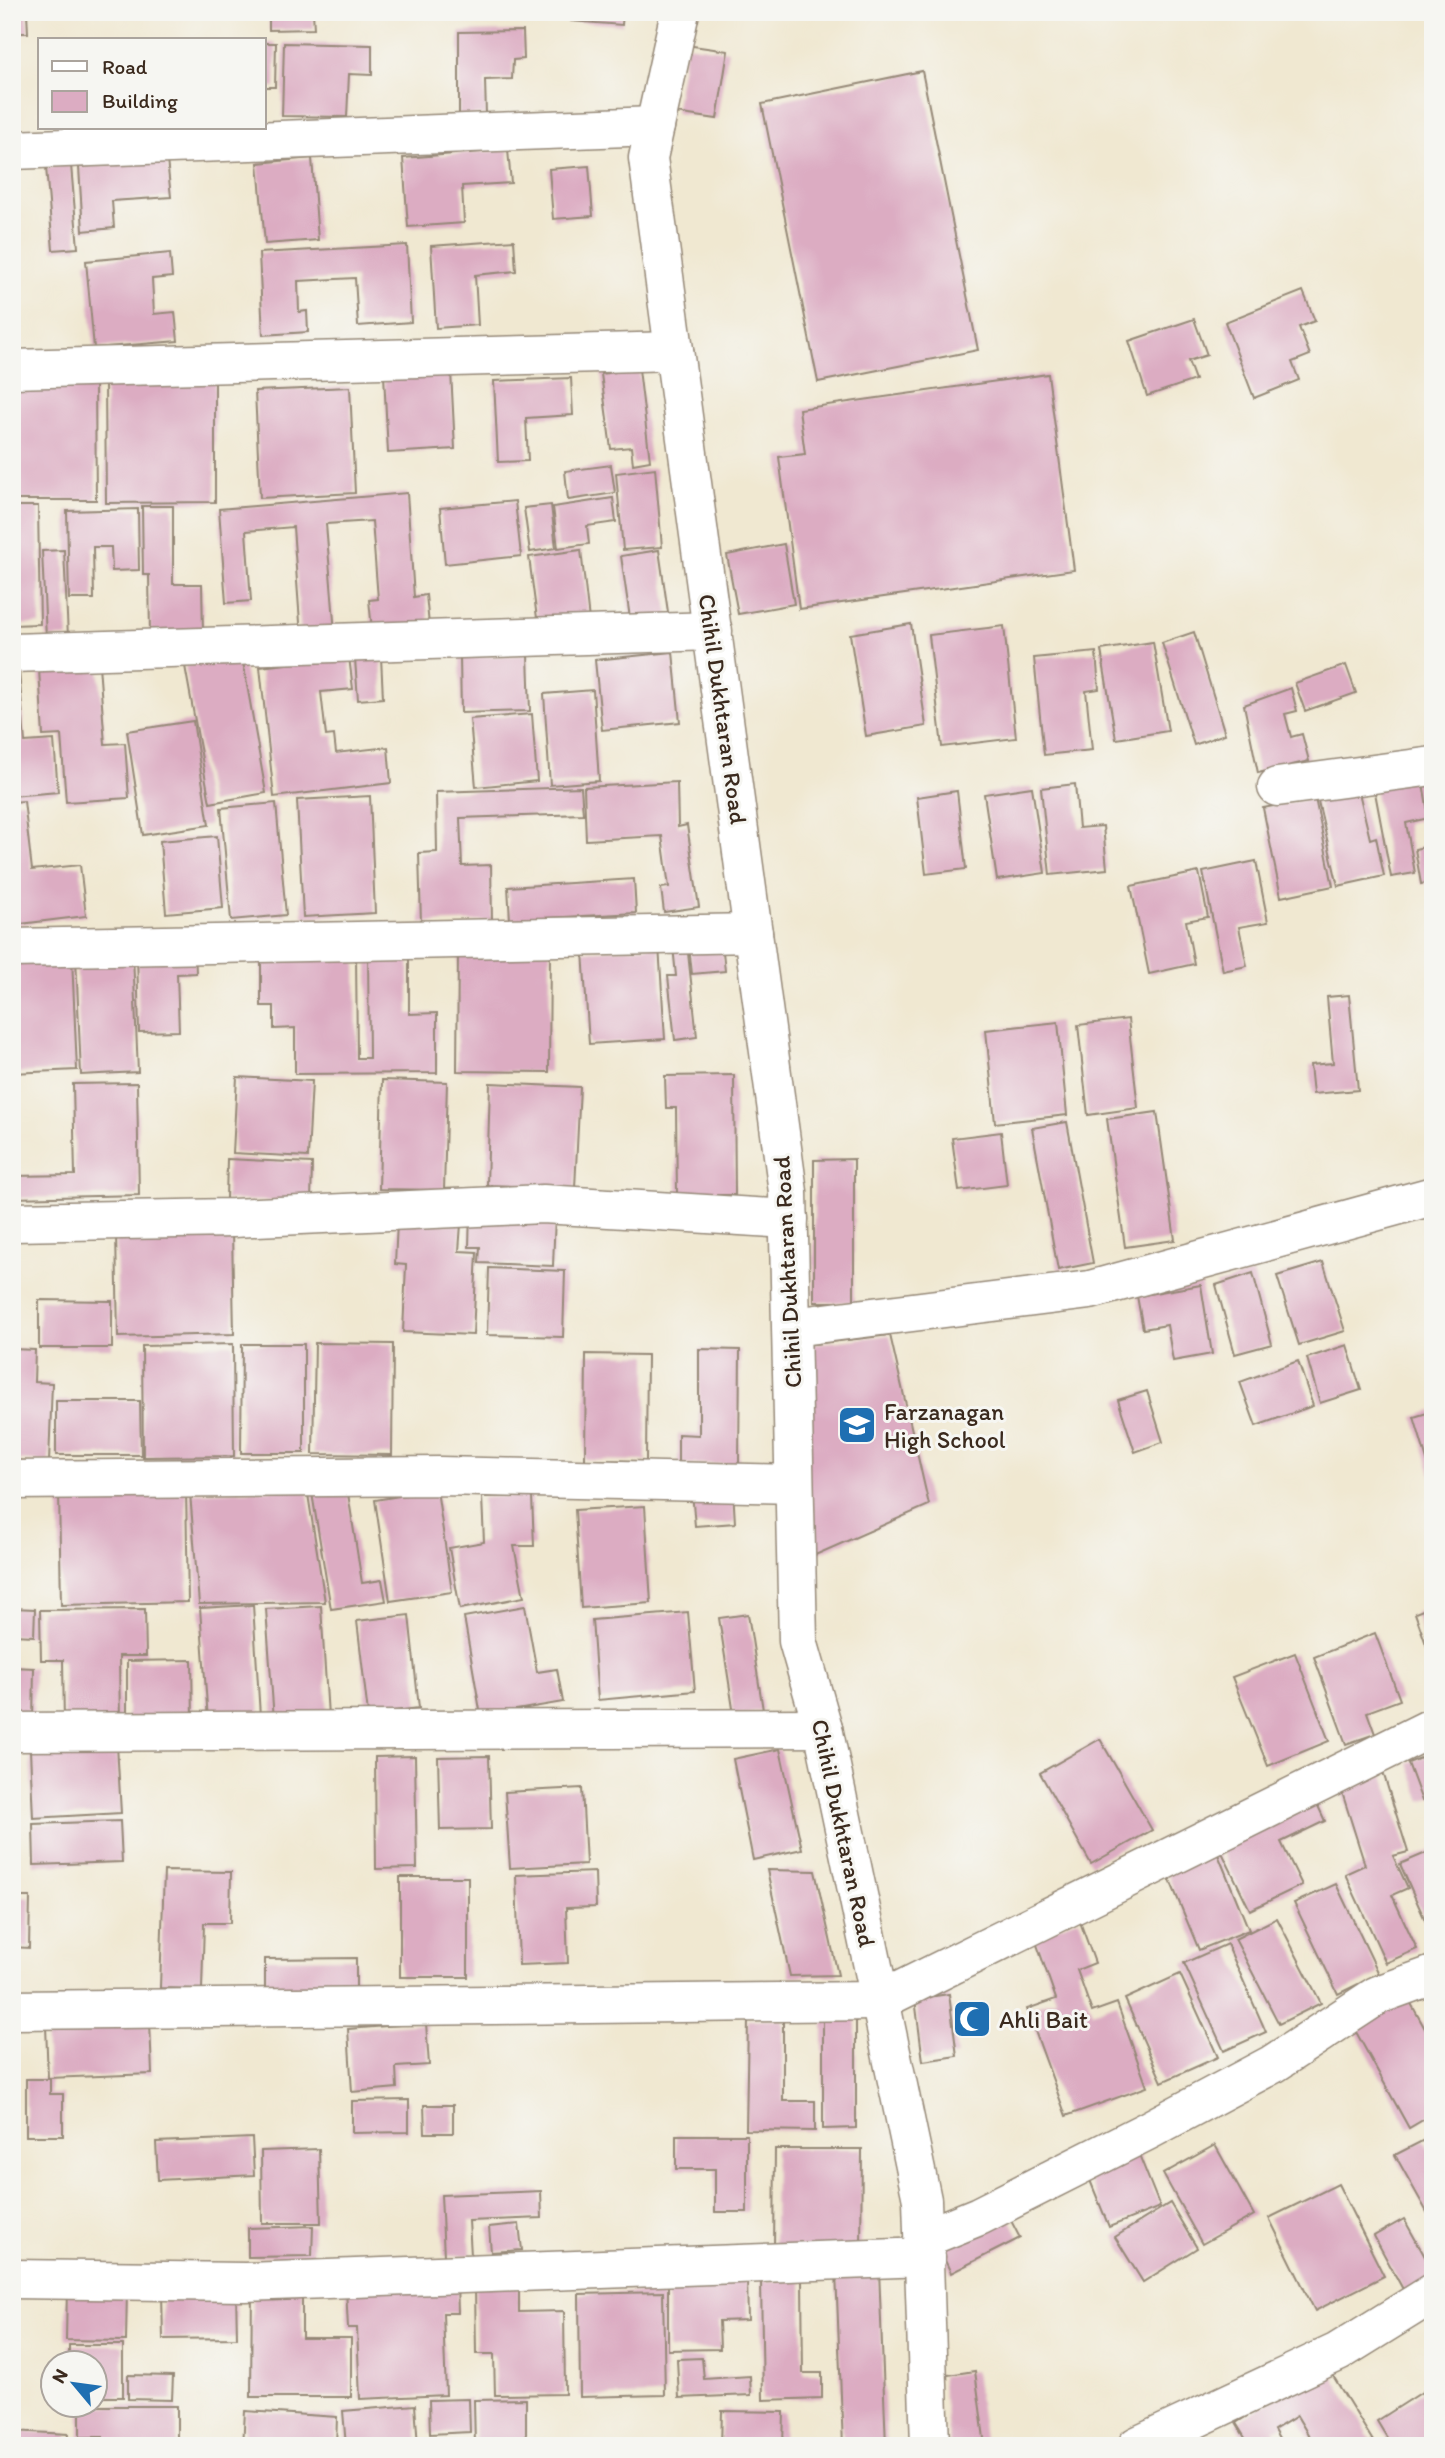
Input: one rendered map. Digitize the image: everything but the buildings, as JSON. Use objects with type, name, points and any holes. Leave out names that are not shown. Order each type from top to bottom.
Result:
[{"type":"street","name":"Chihil Dukhtaran Road","points":[[680,12],[648,158],[713,631],[789,1219],[798,1641],[823,1728],[878,2001],[922,2200],[930,2446]]},
{"type":"street","points":[[12,150],[655,126]]},
{"type":"street","points":[[12,369],[674,351]]},
{"type":"street","points":[[12,653],[713,631]]},
{"type":"street","points":[[1277,787],[1433,766]]},
{"type":"street","points":[[12,948],[753,933]]},
{"type":"street","points":[[792,1327],[1090,1290],[1433,1196]]},
{"type":"street","points":[[12,1222],[233,1218],[543,1204],[789,1219]]},
{"type":"street","points":[[12,1480],[440,1476],[794,1484]]},
{"type":"street","points":[[12,2010],[878,2001],[1433,1727]]},
{"type":"street","points":[[12,1732],[823,1728]]},
{"type":"street","points":[[12,2279],[245,2282],[925,2248],[979,2216],[1273,2064],[1378,1995],[1433,1975]]},
{"type":"street","points":[[1137,2446],[1338,2351],[1433,2293]]},
{"type":"place","name":"Farzanagan High School","points":[[857,1425]]},
{"type":"place","name":"Ahli Bait","points":[[972,2019]]}]
